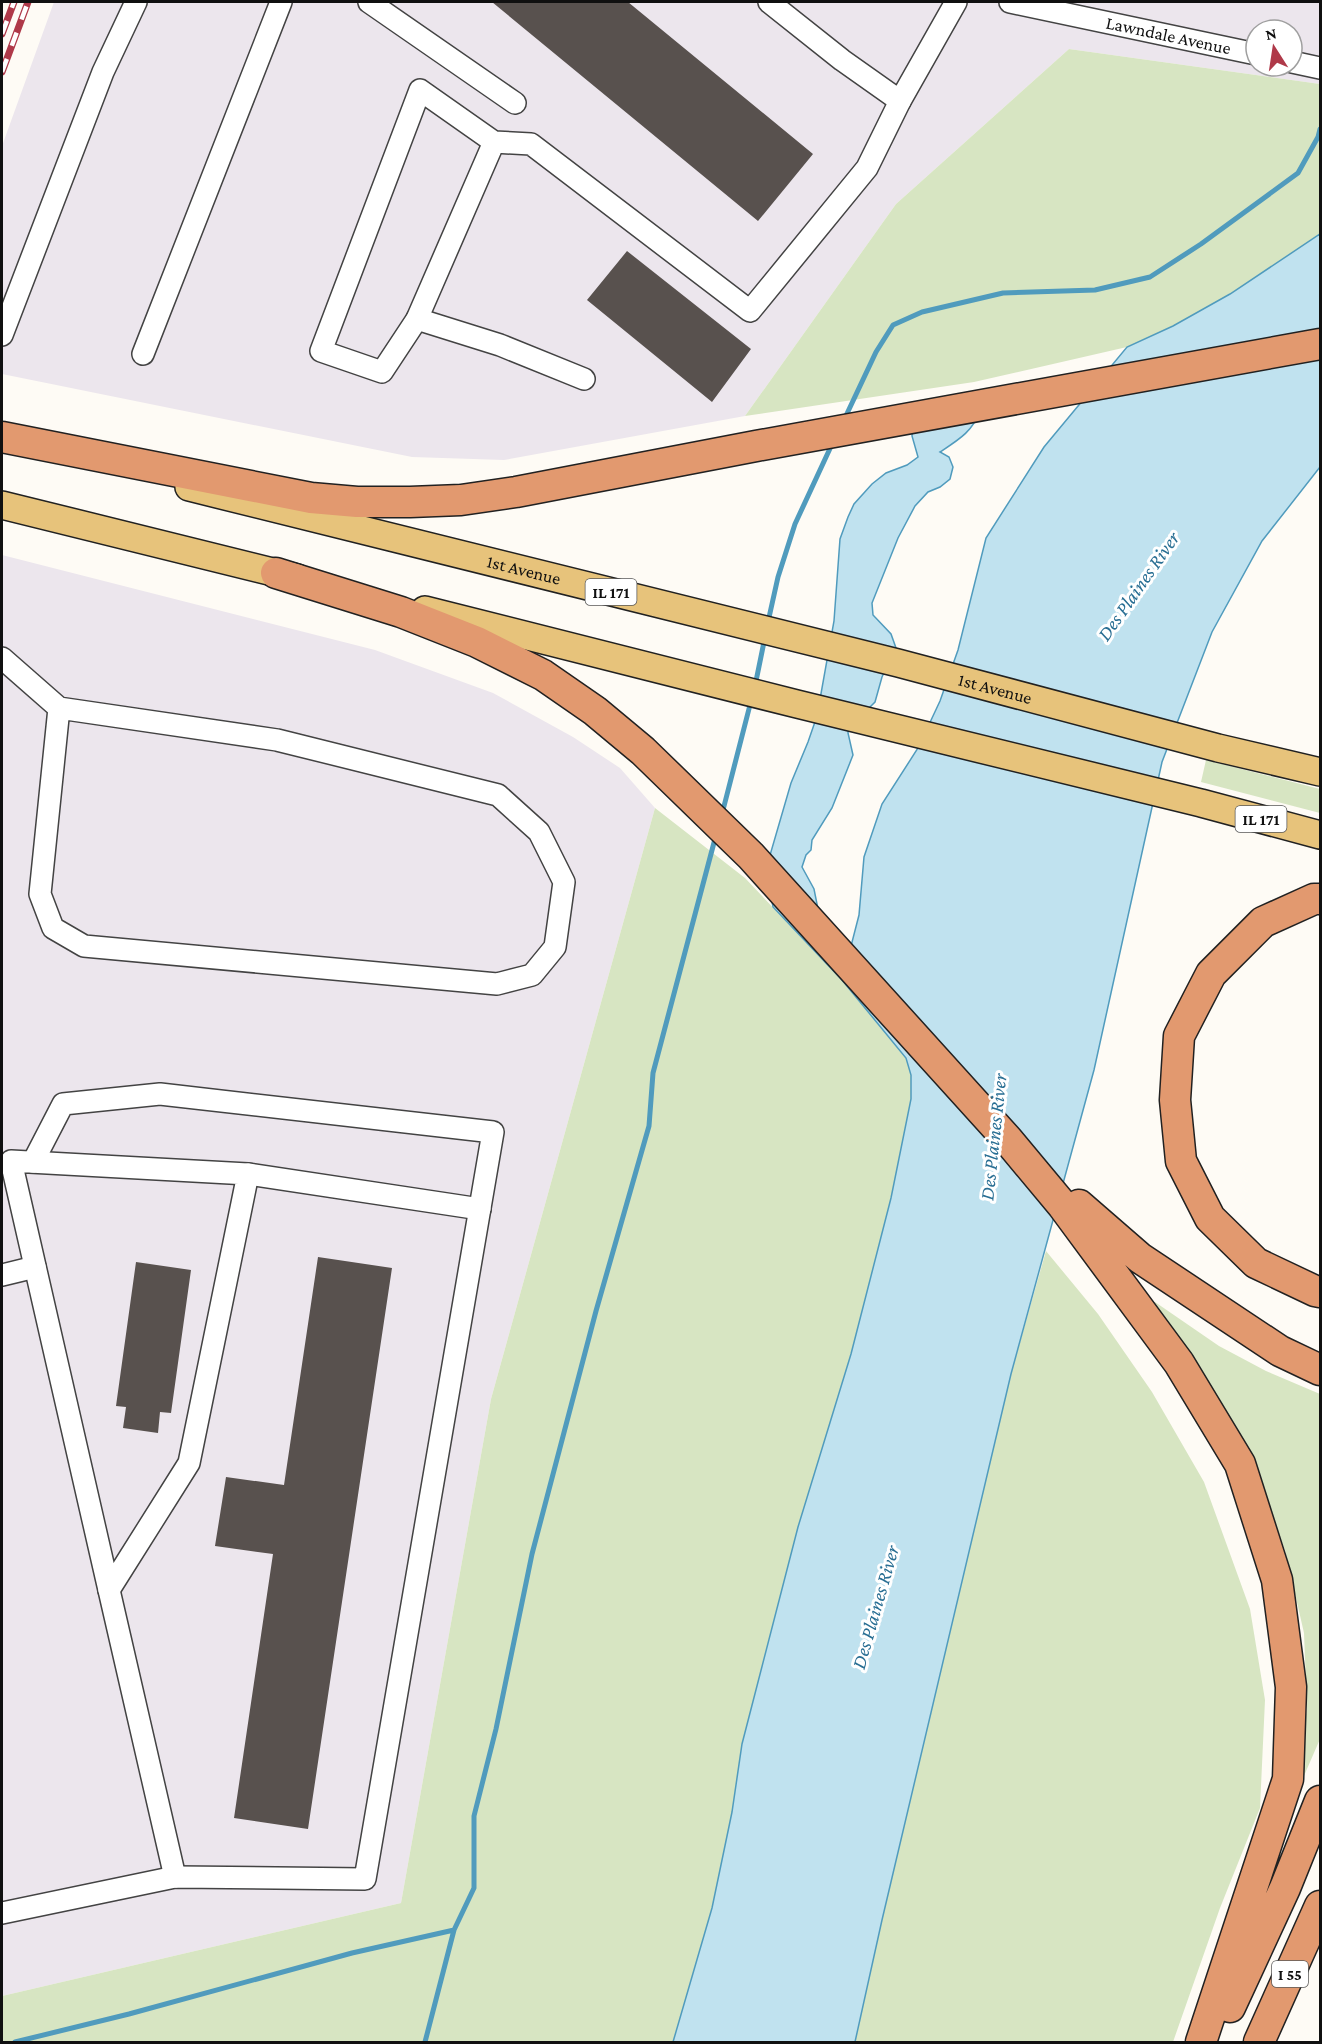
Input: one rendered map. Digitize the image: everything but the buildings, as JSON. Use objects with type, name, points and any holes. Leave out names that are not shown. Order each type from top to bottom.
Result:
[{"type":"highway","points":[[2,439],[311,498],[368,502],[461,500],[516,492],[1320,344]]},
{"type":"highway","points":[[276,573],[401,612],[477,642],[543,675],[595,711],[643,751],[751,856],[1008,1140],[1116,1275],[1179,1363],[1240,1464],[1277,1580],[1291,1687],[1288,1779],[1202,2043]]},
{"type":"highway","points":[[1320,898],[1263,922],[1211,974],[1179,1036],[1174,1100],[1181,1161],[1210,1218],[1256,1263],[1315,1292],[1320,1292]]},
{"type":"highway","points":[[1008,1140],[1140,1258],[1280,1351],[1320,1370]]},
{"type":"highway","points":[[1214,2043],[1285,1888],[1320,1801]]},
{"type":"highway","name":"I 55","points":[[1259,2043],[1320,1906]]},
{"type":"main road","name":"1st Avenue","points":[[2,439],[898,663],[1218,748],[1320,772]]},
{"type":"main road","name":"IL 171","points":[[2,505],[1201,803],[1320,835]]},
{"type":"street","points":[[2,335],[103,72],[136,2]]},
{"type":"street","points":[[144,354],[281,2]]},
{"type":"street","points":[[369,2],[515,103]]},
{"type":"street","points":[[770,2],[842,60],[900,101]]},
{"type":"street","points":[[494,142],[417,319],[382,372],[321,351],[420,90],[494,142],[531,144],[750,311],[867,168],[900,101],[956,2]]},
{"type":"street","name":"Lawndale Avenue","points":[[1010,2],[1244,51]]},
{"type":"street","points":[[1304,65],[1320,68]]},
{"type":"street","points":[[417,319],[500,345],[584,379]]},
{"type":"street","points":[[2,658],[59,708],[277,740],[498,795],[539,832],[564,882],[555,947],[532,975],[497,984],[84,946],[53,928],[40,894],[59,708]]},
{"type":"street","points":[[2,1913],[175,1877],[365,1879],[493,1132],[160,1094],[63,1104],[33,1162]]},
{"type":"street","points":[[175,1877],[11,1161],[248,1174],[480,1209]]},
{"type":"street","points":[[109,1590],[189,1463],[248,1174]]},
{"type":"street","points":[[2,1275],[35,1267]]},
{"type":"shaded area","points":[[54,2],[1320,2],[1320,84],[1277,78],[1304,78],[1304,18],[1244,18],[1244,73],[1069,49],[896,204],[745,416],[504,460],[412,457],[2,374],[2,146]]},
{"type":"shaded area","points":[[2,555],[375,650],[493,693],[573,737],[620,768],[655,808],[491,1399],[401,1903],[2,1996]]},
{"type":"green space","points":[[1069,49],[1244,73],[1244,78],[1277,78],[1320,84],[1320,234],[1230,294],[1173,326],[1127,347],[974,382],[745,416],[896,204]]},
{"type":"green space","points":[[1206,760],[1320,789],[1320,813],[1201,782]]},
{"type":"green space","points":[[655,808],[745,878],[842,980],[906,1058],[911,1075],[911,1099],[891,1198],[851,1354],[742,1744],[732,1812],[712,1908],[673,2042],[2,2042],[2,1996],[401,1903],[491,1399]]},
{"type":"green space","points":[[1046,1251],[1098,1314],[1152,1392],[1204,1482],[1250,1609],[1265,1700],[1260,1808],[1220,1908],[1173,2042],[855,2042],[1011,1374]]},
{"type":"green space","points":[[1155,1302],[1219,1346],[1266,1371],[1320,1394],[1320,1739],[1287,1815],[1307,1709],[1304,1633],[1285,1550],[1258,1479],[1150,1304]]},
{"type":"water","name":"Des Plaines River","points":[[1320,234],[1320,467],[1262,541],[1212,632],[1162,762],[1094,1070],[1011,1374],[855,2042],[673,2042],[712,1908],[732,1812],[742,1744],[798,1527],[851,1354],[891,1198],[911,1099],[911,1075],[906,1058],[842,980],[773,907],[770,891],[768,862],[791,783],[817,716],[834,621],[840,539],[854,504],[872,484],[886,473],[907,465],[918,457],[912,436],[913,421],[981,409],[965,434],[940,452],[949,457],[953,467],[950,479],[940,487],[928,492],[915,506],[898,538],[872,603],[873,615],[891,634],[896,648],[882,677],[875,702],[849,720],[848,733],[853,755],[832,808],[812,840],[811,850],[806,855],[802,867],[814,889],[820,919],[850,950],[859,915],[864,857],[882,804],[918,748],[940,701],[958,650],[986,538],[1044,447],[1127,347],[1173,326],[1230,294]]},
{"type":"waterway","points":[[844,420],[876,352],[893,325],[922,312],[1003,293],[1095,290],[1150,277],[1201,244],[1298,173],[1320,129]]},
{"type":"waterway","points":[[768,622],[778,577],[795,524],[833,442]]},
{"type":"waterway","points":[[755,686],[765,637]]},
{"type":"waterway","points":[[722,814],[751,701]]},
{"type":"waterway","points":[[425,2042],[454,1930],[474,1888],[474,1816],[496,1729],[532,1554],[596,1311],[649,1126],[653,1073],[716,835]]},
{"type":"waterway","points":[[15,2042],[129,2014],[352,1953],[454,1930]]},
{"type":"railway","points":[[2,34],[14,2]]},
{"type":"railway","points":[[2,72],[28,2]]}]
